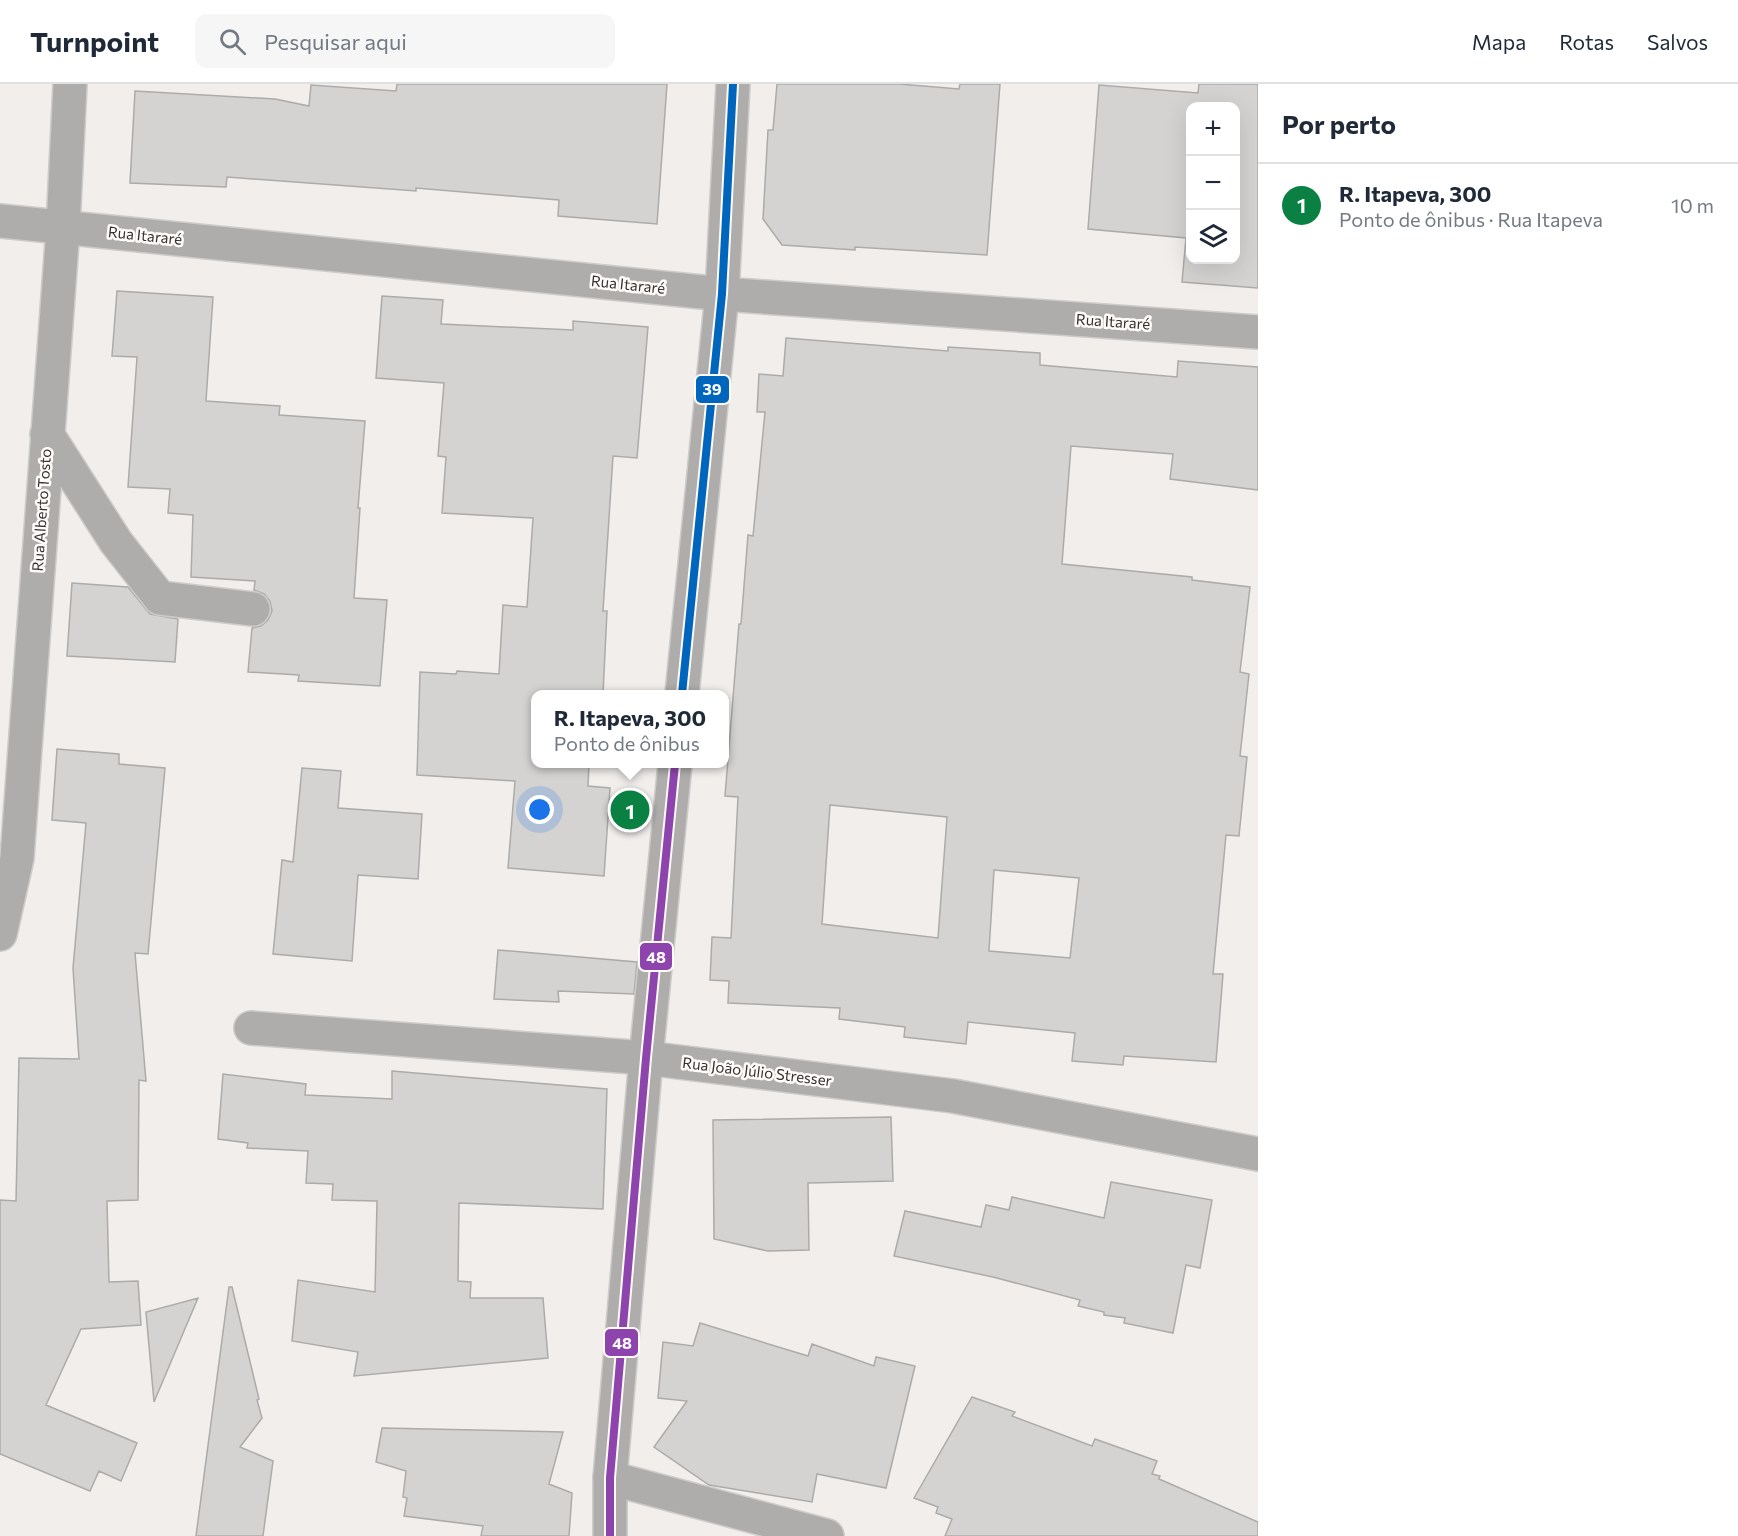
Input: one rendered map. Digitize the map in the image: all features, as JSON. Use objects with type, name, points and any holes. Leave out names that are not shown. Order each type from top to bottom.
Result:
[{"type":"street","name":"Rua Alberto Tosto","points":[[0,934],[17,858],[63,228],[70,84]]},
{"type":"street","points":[[682,690],[722,294],[733,84]]},
{"type":"street","name":"Rua Itararé","points":[[0,221],[722,294],[1258,332]]},
{"type":"street","points":[[47,434],[116,542],[160,598],[253,609]]},
{"type":"street","points":[[610,1536],[610,1478],[646,1058],[675,768]]},
{"type":"street","name":"Rua João Júlio Stresser","points":[[251,1028],[646,1058],[953,1096],[1258,1154]]},
{"type":"street","points":[[610,1478],[827,1536]]},
{"type":"building","points":[[397,84],[667,84],[657,224],[558,216],[559,200],[416,188],[416,191],[227,177],[226,187],[130,183],[135,91],[275,99],[309,106],[311,85],[396,91]]},
{"type":"building","points":[[777,84],[899,84],[959,89],[960,84],[1000,84],[987,255],[782,245],[763,219],[768,130],[773,130]]},
{"type":"building","points":[[1199,84],[1258,84],[1258,288],[1182,282],[1186,238],[1088,229],[1099,85],[1198,93]]},
{"type":"building","points":[[117,291],[213,297],[206,401],[280,406],[279,415],[365,421],[354,598],[387,600],[380,686],[298,681],[299,675],[248,672],[252,628],[261,626],[268,620],[272,611],[270,601],[264,594],[254,590],[255,581],[191,577],[193,515],[168,513],[170,489],[128,487],[137,357],[112,356]]},
{"type":"building","points":[[382,296],[443,300],[441,324],[573,330],[573,321],[648,327],[637,458],[613,456],[603,611],[607,611],[603,690],[531,690],[531,768],[589,768],[588,786],[610,788],[604,876],[508,868],[515,781],[417,775],[420,672],[456,674],[457,671],[499,674],[503,605],[527,607],[533,518],[442,513],[446,457],[438,456],[444,383],[376,378]]},
{"type":"building","points":[[786,338],[948,351],[948,347],[1040,353],[1040,365],[1177,377],[1178,361],[1258,367],[1258,490],[1170,479],[1173,454],[1071,446],[1062,564],[1192,577],[1192,580],[1250,587],[1240,672],[1249,674],[1240,756],[1247,757],[1239,836],[1226,835],[1213,974],[1223,974],[1216,1062],[1124,1056],[1123,1065],[1072,1061],[1075,1033],[968,1022],[966,1044],[904,1037],[905,1027],[839,1019],[840,1008],[728,1003],[729,981],[710,980],[712,937],[731,938],[738,797],[725,796],[748,535],[753,536],[765,412],[757,412],[759,374],[783,376]],"holes":[[[830,805],[947,817],[938,938],[822,924]],[[994,870],[1079,878],[1070,958],[989,951]]]},
{"type":"building","points":[[72,583],[128,587],[150,614],[178,619],[175,662],[67,656]]},
{"type":"building","points":[[57,749],[119,754],[119,764],[165,768],[148,954],[135,953],[146,1081],[139,1080],[138,1200],[107,1201],[109,1282],[138,1281],[141,1325],[81,1329],[46,1405],[137,1443],[121,1481],[99,1471],[90,1491],[0,1454],[0,1200],[16,1201],[19,1058],[79,1059],[73,968],[86,823],[52,820]]},
{"type":"building","points":[[302,768],[341,771],[338,808],[422,814],[418,879],[358,875],[352,961],[273,954],[282,860],[293,862]]},
{"type":"building","points":[[498,950],[637,962],[634,994],[558,991],[559,1002],[494,999]]},
{"type":"building","points":[[392,1071],[607,1089],[603,1209],[459,1203],[458,1281],[471,1282],[470,1298],[543,1298],[548,1358],[354,1376],[358,1352],[292,1341],[298,1280],[375,1292],[377,1201],[332,1200],[333,1184],[306,1183],[308,1151],[247,1148],[248,1143],[218,1139],[223,1074],[306,1084],[305,1095],[392,1099]]},
{"type":"building","points":[[891,1117],[893,1181],[808,1183],[809,1250],[768,1251],[714,1239],[713,1120]]},
{"type":"building","points":[[1111,1182],[1212,1200],[1200,1268],[1186,1265],[1173,1333],[1124,1323],[1125,1318],[1104,1315],[1104,1312],[1078,1306],[1080,1300],[993,1277],[894,1256],[905,1211],[981,1227],[986,1205],[1009,1210],[1012,1197],[1104,1218]]},
{"type":"building","points":[[229,1287],[232,1287],[262,1418],[240,1447],[273,1461],[263,1536],[196,1536]]},
{"type":"building","points":[[198,1298],[154,1402],[146,1312]]},
{"type":"building","points":[[700,1323],[808,1356],[812,1344],[874,1366],[876,1357],[915,1366],[886,1488],[817,1474],[812,1502],[709,1485],[654,1447],[687,1401],[658,1398],[663,1342],[693,1346]]},
{"type":"building","points":[[972,1397],[1015,1412],[1012,1416],[1092,1446],[1095,1439],[1157,1461],[1152,1474],[1258,1522],[1258,1536],[945,1536],[952,1519],[936,1513],[938,1507],[914,1498]]},
{"type":"building","points":[[382,1428],[563,1432],[549,1484],[572,1493],[569,1536],[481,1536],[483,1526],[404,1516],[407,1498],[403,1497],[406,1471],[376,1462]]},
{"type":"transit line","name":"39","points":[[682,690],[722,294],[733,84]]},
{"type":"transit line","name":"48","points":[[610,1536],[610,1478],[646,1058],[675,768]]},
{"type":"place","name":"R. Itapeva, 300","points":[[630,810]]}]
